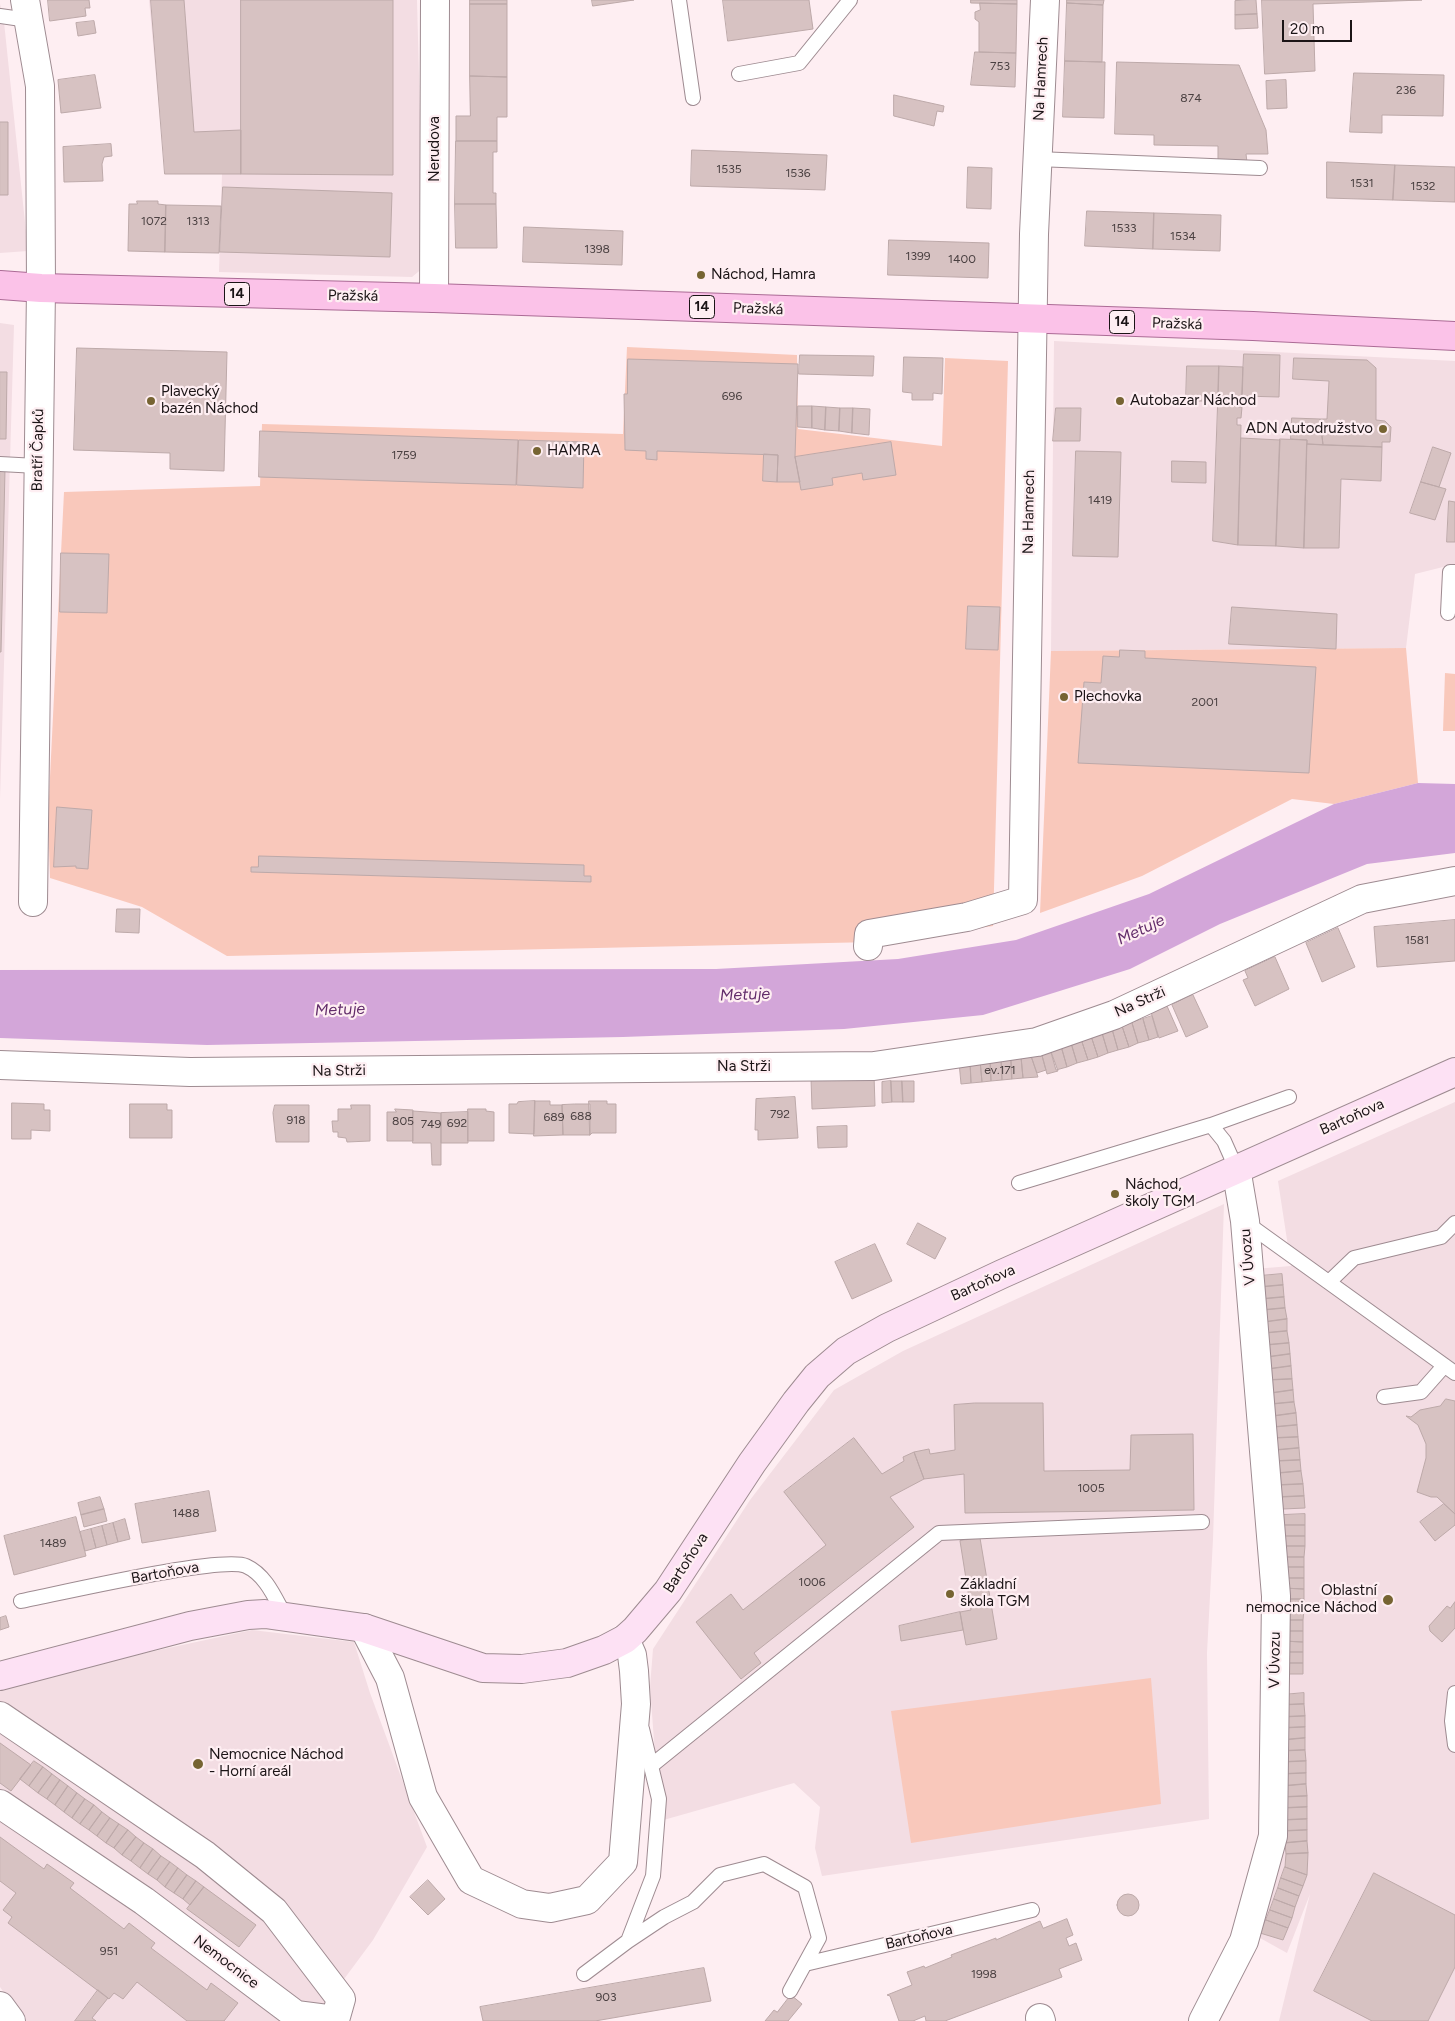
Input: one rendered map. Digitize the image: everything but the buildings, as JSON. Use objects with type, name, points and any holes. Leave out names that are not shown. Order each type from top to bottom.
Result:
[{"type":"main road","name":"Pražská","points":[[0,285],[41,288],[434,298],[1033,320],[1253,326],[1455,336]]},
{"type":"street","name":"Nerudova","points":[[434,298],[435,0]]},
{"type":"street","name":"Na Hamrech","points":[[868,946],[869,934],[967,917],[1023,900],[1033,320],[1037,158],[1045,0]]},
{"type":"street","name":"Bratří Čapků","points":[[27,10],[40,86],[41,288],[37,466],[33,902]]},
{"type":"street","name":"Na Strži","points":[[0,1065],[190,1072],[874,1066],[915,1061],[1037,1042],[1114,1014],[1362,899],[1455,881]]},
{"type":"street","name":"Bartoňova","points":[[0,1676],[228,1618],[265,1614],[364,1628],[466,1663],[502,1670],[567,1664],[604,1650],[625,1639],[646,1619],[668,1591],[752,1463],[796,1402],[810,1384],[835,1359],[867,1338],[900,1321],[1236,1168],[1455,1072]]},
{"type":"street","name":"V Úvozu","points":[[1203,2021],[1244,1941],[1273,1836],[1276,1596],[1245,1221],[1236,1168]]},
{"type":"street","points":[[364,1628],[390,1678],[423,1797],[471,1880],[522,1904],[550,1908],[587,1900],[623,1862],[636,1704],[632,1655],[625,1639]]},
{"type":"street","name":"Nemocnice","points":[[0,1716],[205,1855],[274,1911],[341,1998],[335,2020],[296,2015],[144,1900],[0,1804]]},
{"type":"street","points":[[0,2006],[11,2021]]},
{"type":"lane","points":[[679,0],[693,98]]},
{"type":"lane","points":[[739,74],[799,62],[850,0]]},
{"type":"lane","points":[[0,16],[27,10]]},
{"type":"lane","points":[[1037,158],[1260,168]]},
{"type":"lane","points":[[0,464],[37,466]]},
{"type":"lane","points":[[1448,613],[1450,572],[1455,572]]},
{"type":"lane","points":[[1019,1183],[1211,1125],[1288,1098]]},
{"type":"lane","points":[[1211,1125],[1224,1141],[1236,1168]]},
{"type":"lane","points":[[1245,1221],[1451,1369],[1421,1392],[1384,1397]]},
{"type":"lane","points":[[1329,1282],[1354,1258],[1442,1237],[1455,1223]]},
{"type":"lane","points":[[651,1766],[939,1533],[1202,1522]]},
{"type":"lane","name":"Bartoňova","points":[[21,1601],[217,1564],[245,1565],[265,1581],[285,1616]]},
{"type":"lane","points":[[1455,1693],[1452,1721],[1455,1745]]},
{"type":"lane","points":[[628,1941],[654,1876],[659,1799],[636,1704]]},
{"type":"lane","points":[[584,1974],[664,1917],[693,1902],[720,1875],[764,1864],[805,1887],[819,1938],[790,1991]]},
{"type":"lane","name":"Bartoňova","points":[[805,1964],[1032,1910]]},
{"type":"shaded area","points":[[149,0],[417,0],[424,267],[412,277],[219,272],[222,174],[165,174]]},
{"type":"shaded area","points":[[0,4],[4,22],[28,251],[0,253]]},
{"type":"shaded area","points":[[0,323],[14,325],[0,799]]},
{"type":"shaded area","points":[[1054,341],[1455,361],[1455,564],[1415,574],[1406,648],[1051,651]]},
{"type":"shaded area","points":[[627,347],[797,355],[798,429],[942,446],[945,358],[1008,361],[993,926],[874,942],[227,956],[142,907],[50,878],[48,818],[64,492],[260,486],[262,424],[623,434]]},
{"type":"shaded area","points":[[1406,648],[1418,783],[1334,804],[1292,799],[1142,876],[1040,913],[1051,651]]},
{"type":"shaded area","points":[[1445,673],[1455,674],[1455,731],[1443,731]]},
{"type":"shaded area","name":"Oblastní nemocnice Náchod","points":[[1455,1102],[1455,2021],[1279,2021],[1310,1894],[1287,1953],[1260,1938],[1279,1853],[1254,1269],[1291,1266],[1278,1181]]},
{"type":"shaded area","name":"Základní škola TGM","points":[[1224,1204],[1213,1539],[1207,1653],[1209,1819],[822,1876],[815,1848],[820,1807],[794,1783],[660,1821],[650,1687],[653,1649],[750,1500],[834,1390],[903,1351]]},
{"type":"shaded area","name":"Nemocnice Náchod - Horní areál","points":[[252,1630],[354,1642],[370,1693],[427,1847],[373,1940],[313,2021],[24,2021],[0,1987],[0,1691],[52,1673]]},
{"type":"shaded area","points":[[1151,1678],[1161,1804],[911,1843],[891,1711]]},
{"type":"water","name":"Metuje","points":[[1418,783],[1455,784],[1455,853],[1367,864],[1220,924],[1130,969],[983,1015],[844,1029],[623,1037],[207,1045],[0,1038],[0,970],[716,969],[898,959],[1016,940],[1149,894],[1334,804]]},
{"type":"place","name":"Náchod, Hamra","points":[[701,275]]},
{"type":"place","name":"Plavecký bazén Náchod","points":[[151,401]]},
{"type":"place","name":"Autobazar Náchod","points":[[1120,401]]},
{"type":"place","name":"ADN Autodružstvo","points":[[1383,429]]},
{"type":"place","name":"HAMRA","points":[[537,451]]},
{"type":"place","name":"Plechovka","points":[[1064,697]]},
{"type":"place","name":"Náchod, školy TGM","points":[[1115,1194]]},
{"type":"place","name":"Základní škola TGM","points":[[950,1594]]},
{"type":"place","name":"Oblastní nemocnice Náchod","points":[[1388,1600]]},
{"type":"place","name":"Nemocnice Náchod - Horní areál","points":[[198,1764]]}]
